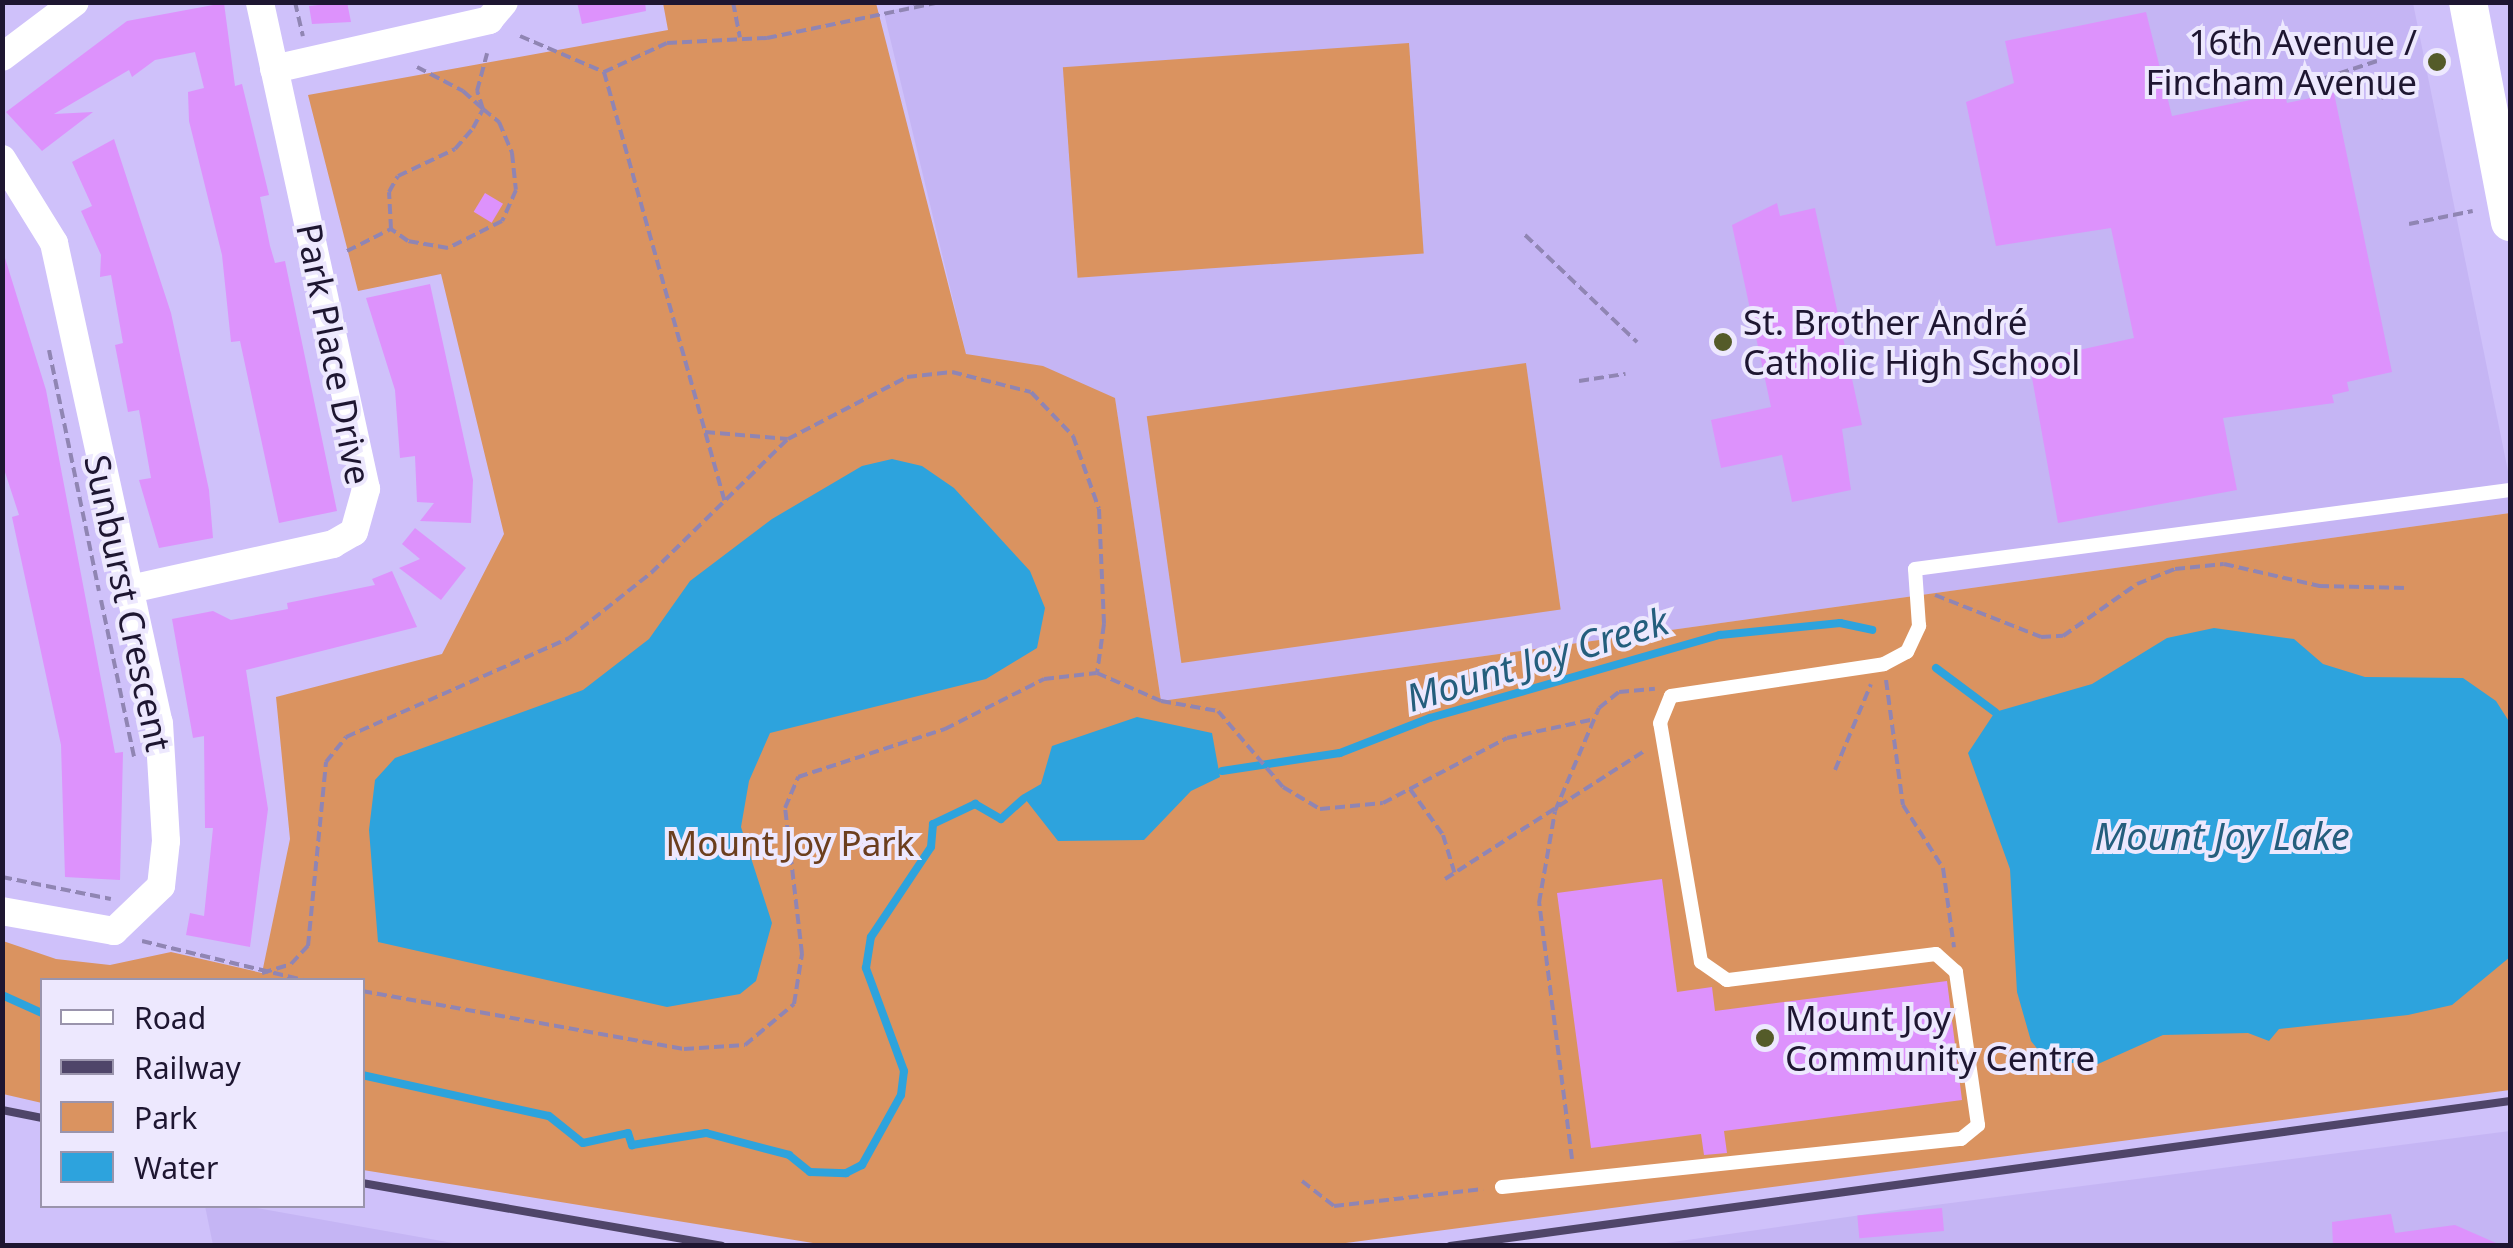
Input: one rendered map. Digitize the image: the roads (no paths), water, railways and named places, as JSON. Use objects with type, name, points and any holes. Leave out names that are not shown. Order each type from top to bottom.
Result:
[{"type":"main road","points":[[2468,2],[2501,124],[2510,222]]},
{"type":"street","points":[[2,57],[75,2]]},
{"type":"street","name":"Park Place Drive","points":[[126,590],[333,544],[354,532],[366,489],[260,2]]},
{"type":"street","points":[[274,69],[489,20],[504,2]]},
{"type":"street","name":"Sunburst Crescent","points":[[2,159],[54,242],[126,590],[159,722],[166,841],[161,886],[114,931],[2,911]]},
{"type":"lane","points":[[1502,1186],[1961,1138],[1978,1125],[1956,972],[1936,954],[1726,980],[1701,962],[1660,723],[1671,696],[1884,664],[1906,652],[1919,626],[1915,569],[2510,490]]},
{"type":"water","points":[[892,459],[922,466],[954,488],[1030,571],[1045,608],[1037,648],[986,679],[770,733],[749,781],[741,827],[772,923],[756,981],[740,994],[667,1007],[378,942],[369,830],[375,780],[395,758],[583,690],[649,639],[690,581],[772,519],[862,466]]},
{"type":"water","name":"Mount Joy Lake","points":[[2214,628],[2294,639],[2323,664],[2365,677],[2463,678],[2496,701],[2510,723],[2510,957],[2452,1005],[2408,1015],[2279,1029],[2269,1041],[2248,1033],[2163,1035],[2098,1064],[2048,1062],[2031,1041],[2017,992],[2010,869],[1968,753],[1995,712],[2092,684],[2167,638]]},
{"type":"water","points":[[1137,717],[1212,733],[1220,777],[1191,791],[1144,840],[1058,841],[1022,795],[1041,784],[1052,746]]},
{"type":"waterway","name":"Mount Joy Creek","points":[[1222,771],[1340,753],[1430,718],[1720,635],[1840,623],[1872,630]]},
{"type":"waterway","name":"Mount Joy Creek","points":[[1936,668],[1995,712]]},
{"type":"waterway","name":"Mount Joy Creek","points":[[365,1076],[549,1116],[583,1143],[628,1133],[632,1145],[706,1133],[789,1155],[810,1172],[846,1173],[862,1165],[901,1095],[904,1071],[866,968],[871,937],[931,847],[933,824],[975,804],[1001,819],[1023,799]]},
{"type":"waterway","name":"Mount Joy Creek","points":[[2,995],[40,1012]]},
{"type":"railway","points":[[1450,1246],[2510,1101]]},
{"type":"railway","points":[[2,1110],[40,1118]]},
{"type":"railway","points":[[365,1184],[722,1246]]},
{"type":"place","name":"16th Avenue / Fincham Avenue","points":[[2437,62]]},
{"type":"place","name":"St. Brother André Catholic High School","points":[[1723,342]]},
{"type":"place","name":"Mount Joy Community Centre","points":[[1765,1038]]},
{"type":"park label","name":"Mount Joy Park","points":[[790,843]]}]
